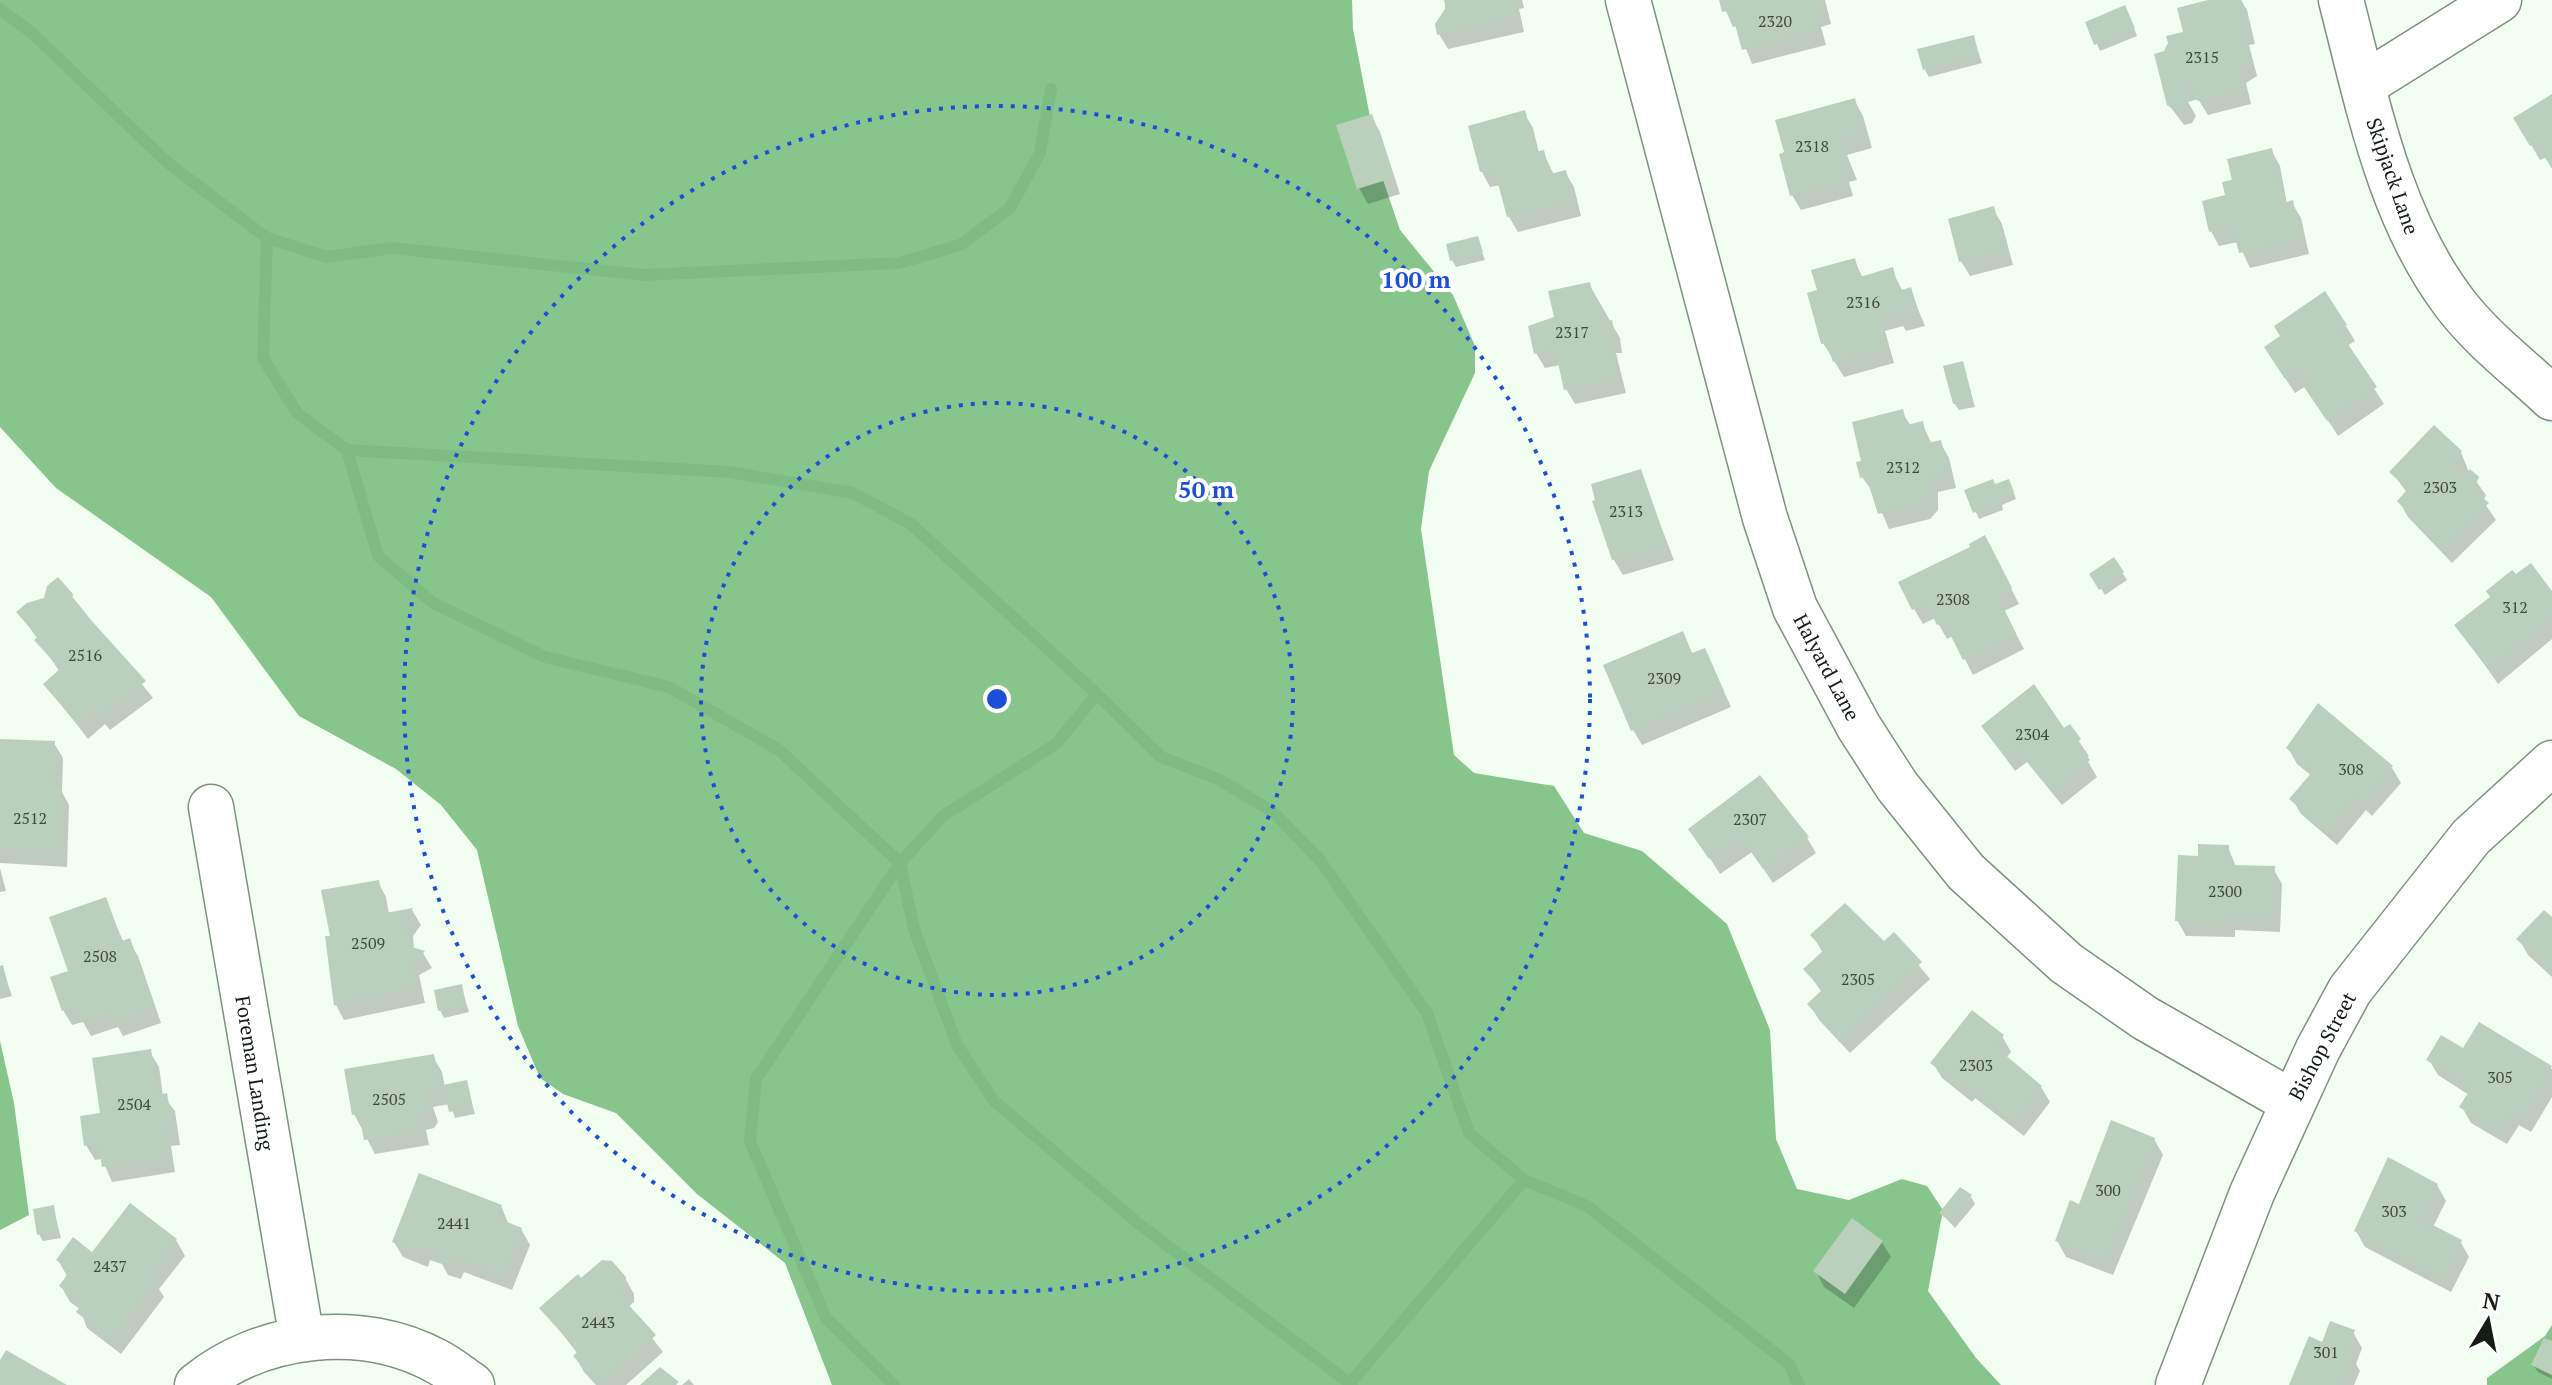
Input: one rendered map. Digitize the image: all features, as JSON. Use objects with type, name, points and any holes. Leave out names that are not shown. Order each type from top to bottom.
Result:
[{"type":"street","name":"Halyard Lane","points":[[1628,0],[1765,518],[1795,608],[1859,727],[1897,786],[1966,872],[2066,963],[2145,1018],[2292,1102]]},
{"type":"street","name":"Skipjack Lane","points":[[2341,0],[2363,85],[2405,219],[2423,257],[2457,306],[2552,398]]},
{"type":"street","points":[[2363,85],[2499,0]]},
{"type":"street","name":"Bishop Street","points":[[2178,1385],[2252,1193],[2292,1102],[2350,990],[2381,946],[2471,837],[2552,763]]},
{"type":"street","name":"Foreman Landing","points":[[211,807],[302,1339]]},
{"type":"street","points":[[197,1385],[212,1373],[268,1347],[302,1339],[349,1336],[403,1348],[436,1361],[472,1385]]},
{"type":"green space","points":[[0,0],[1352,0],[1353,29],[1381,174],[1400,230],[1453,295],[1475,346],[1475,373],[1429,471],[1421,529],[1454,755],[1474,773],[1554,786],[1584,833],[1642,851],[1727,924],[1770,1030],[1776,1139],[1797,1189],[1849,1200],[1902,1179],[1927,1186],[1943,1210],[1928,1291],[1976,1358],[2001,1385],[832,1385],[785,1263],[697,1194],[616,1113],[563,1094],[540,1078],[518,1026],[477,850],[441,805],[396,769],[299,716],[211,597],[56,488],[0,427]]},
{"type":"green space","points":[[0,1041],[14,1103],[29,1215],[0,1230]]},
{"type":"green space","points":[[2552,1325],[2552,1385],[2487,1385],[2487,1378],[2545,1336]]},
{"type":"building","points":[[1445,0],[1513,0],[1516,16],[1437,35],[1435,24],[1445,9]]},
{"type":"building","points":[[1719,0],[1822,0],[1824,9],[1814,12],[1818,29],[1742,50],[1731,10],[1722,12]]},
{"type":"building","points":[[2208,0],[2241,0],[2248,28],[2242,30],[2250,60],[2239,67],[2244,89],[2197,101],[2193,83],[2180,86],[2189,98],[2184,108],[2174,110],[2167,105],[2154,54],[2164,51],[2168,43],[2166,36],[2183,32],[2177,8]]},
{"type":"building","points":[[2125,5],[2135,28],[2094,45],[2085,22]]},
{"type":"building","points":[[1974,35],[1979,56],[1923,70],[1917,49]]},
{"type":"building","points":[[2552,94],[2552,169],[2536,142],[2530,146],[2513,118]]},
{"type":"building","points":[[1855,98],[1864,133],[1840,139],[1850,164],[1842,166],[1846,180],[1790,196],[1779,154],[1784,152],[1775,120]]},
{"type":"building","points":[[1525,110],[1536,152],[1544,150],[1550,174],[1566,170],[1574,200],[1507,217],[1494,169],[1480,172],[1468,126]]},
{"type":"building","points":[[1372,114],[1393,178],[1357,189],[1336,125]]},
{"type":"building","points":[[2272,148],[2283,203],[2293,200],[2301,239],[2239,253],[2232,226],[2209,232],[2202,201],[2225,195],[2222,182],[2232,180],[2227,159]]},
{"type":"building","points":[[1994,206],[2006,250],[1959,262],[1948,219]]},
{"type":"building","points":[[1478,236],[1483,252],[1450,261],[1446,244]]},
{"type":"building","points":[[1855,258],[1860,277],[1893,267],[1899,291],[1911,287],[1918,310],[1895,317],[1894,311],[1878,315],[1887,348],[1833,362],[1827,343],[1821,344],[1807,293],[1817,290],[1811,270]]},
{"type":"building","points":[[1590,282],[1595,306],[1600,305],[1604,322],[1612,320],[1615,337],[1609,338],[1618,378],[1564,390],[1555,349],[1534,354],[1528,326],[1554,317],[1548,291]]},
{"type":"building","points":[[2325,291],[2347,325],[2339,331],[2377,387],[2327,421],[2304,387],[2312,383],[2301,367],[2285,379],[2264,347],[2280,336],[2274,326]]},
{"type":"building","points":[[1963,361],[1973,400],[1953,404],[1943,366]]},
{"type":"building","points":[[1903,409],[1907,425],[1923,421],[1928,443],[1941,440],[1949,472],[1930,477],[1930,494],[1921,503],[1878,514],[1866,476],[1860,478],[1856,462],[1861,461],[1852,422]]},
{"type":"building","points":[[2434,425],[2462,451],[2452,463],[2464,475],[2470,469],[2479,477],[2473,489],[2489,503],[2442,549],[2397,501],[2408,489],[2389,472]]},
{"type":"building","points":[[1641,469],[1667,544],[1612,560],[1592,501],[1595,500],[1591,484]]},
{"type":"building","points":[[1993,479],[1995,484],[2009,479],[2014,492],[1999,498],[2001,502],[1973,513],[1964,490]]},
{"type":"building","points":[[1985,535],[2012,588],[1997,595],[2016,633],[1963,660],[1944,622],[1937,625],[1926,603],[1912,610],[1898,582],[1970,547],[1969,544]]},
{"type":"building","points":[[2114,557],[2124,572],[2099,590],[2089,574]]},
{"type":"building","points":[[2531,563],[2552,591],[2552,616],[2488,669],[2454,625],[2490,597],[2486,591],[2512,570],[2516,574]]},
{"type":"building","points":[[58,577],[73,594],[72,599],[146,681],[100,716],[95,710],[78,725],[43,684],[60,669],[34,640],[38,637],[16,612],[27,603],[44,598],[47,586]]},
{"type":"building","points":[[1683,631],[1692,653],[1705,648],[1724,691],[1631,731],[1603,665]]},
{"type":"building","points":[[2034,684],[2064,728],[2070,724],[2081,739],[2077,743],[2090,760],[2051,791],[2017,747],[2005,757],[1981,726]]},
{"type":"building","points":[[2318,703],[2393,766],[2363,802],[2356,796],[2327,831],[2289,799],[2313,771],[2286,748]]},
{"type":"building","points":[[0,739],[55,741],[54,788],[62,788],[59,852],[0,848]]},
{"type":"building","points":[[1760,775],[1809,837],[1763,869],[1741,838],[1709,859],[1688,829]]},
{"type":"building","points":[[2198,844],[2229,845],[2228,865],[2275,866],[2273,917],[2227,915],[2227,923],[2175,921],[2178,855],[2198,856]]},
{"type":"building","points":[[379,880],[385,913],[413,908],[405,919],[405,929],[412,947],[425,951],[412,960],[417,987],[342,1001],[334,1006],[325,936],[330,936],[321,890]]},
{"type":"building","points":[[106,897],[122,941],[130,938],[154,1007],[113,1022],[110,1012],[81,1022],[75,1006],[62,1011],[50,977],[68,971],[49,917]]},
{"type":"building","points":[[1845,903],[1884,941],[1894,932],[1922,962],[1840,1039],[1807,1004],[1822,990],[1803,969],[1824,950],[1810,935]]},
{"type":"building","points":[[2544,910],[2552,917],[2552,972],[2516,939]]},
{"type":"building","points":[[3,965],[9,989],[0,991],[0,966]]},
{"type":"building","points":[[462,984],[466,1005],[438,1011],[434,990]]},
{"type":"building","points":[[1972,1010],[2004,1035],[1995,1046],[2042,1086],[2014,1121],[1966,1084],[1962,1088],[1930,1063]]},
{"type":"building","points":[[2479,1022],[2552,1066],[2521,1118],[2510,1111],[2498,1130],[2459,1107],[2472,1087],[2426,1060],[2441,1035],[2463,1048]]},
{"type":"building","points":[[151,1049],[158,1095],[167,1093],[173,1129],[164,1131],[168,1157],[102,1167],[98,1143],[84,1146],[80,1116],[100,1113],[92,1058]]},
{"type":"building","points":[[434,1054],[441,1089],[426,1092],[430,1105],[425,1113],[418,1114],[421,1130],[364,1140],[359,1113],[352,1115],[344,1069]]},
{"type":"building","points":[[467,1080],[473,1107],[449,1112],[443,1085]]},
{"type":"building","points":[[2111,1120],[2155,1138],[2105,1260],[2055,1241],[2070,1200],[2079,1204]]},
{"type":"building","points":[[2388,1157],[2438,1184],[2418,1223],[2427,1228],[2429,1223],[2462,1240],[2442,1278],[2354,1231]]},
{"type":"building","points":[[419,1173],[502,1205],[497,1218],[522,1228],[503,1276],[455,1257],[452,1265],[436,1259],[439,1252],[422,1245],[419,1252],[392,1242]]},
{"type":"building","points":[[1960,1187],[1972,1195],[1951,1222],[1939,1213]]},
{"type":"building","points":[[130,1203],[177,1239],[149,1275],[156,1281],[111,1339],[76,1312],[82,1304],[59,1286],[70,1271],[56,1260],[73,1237],[92,1252]]},
{"type":"building","points":[[54,1205],[58,1231],[37,1235],[33,1209]]},
{"type":"building","points":[[1852,1218],[1883,1241],[1845,1294],[1813,1271]]},
{"type":"building","points":[[602,1260],[612,1261],[626,1277],[626,1286],[618,1293],[656,1335],[599,1385],[573,1356],[578,1351],[539,1308],[578,1274],[581,1278]]},
{"type":"building","points":[[2330,1321],[2355,1330],[2347,1351],[2352,1354],[2340,1385],[2289,1385],[2309,1336],[2322,1342]]},
{"type":"building","points":[[2544,1338],[2552,1341],[2552,1375],[2531,1365]]},
{"type":"building","points":[[6,1350],[67,1385],[0,1385],[0,1360]]},
{"type":"building","points":[[660,1367],[679,1382],[676,1385],[640,1385]]},
{"type":"waterway","points":[[0,9],[32,33],[168,163],[267,238],[263,358],[297,413],[347,450],[378,556],[433,603],[545,657],[669,687],[779,750],[900,863],[914,929],[957,1045],[994,1101],[1139,1224],[1352,1385]]},
{"type":"waterway","points":[[267,238],[327,257],[392,248],[644,275],[899,263],[960,245],[1010,208],[1040,153],[1051,89]]},
{"type":"waterway","points":[[347,450],[730,472],[853,493],[911,524],[1097,694],[1056,744],[943,816],[900,863],[756,1079],[750,1141],[826,1318],[894,1385]]},
{"type":"waterway","points":[[1097,694],[1161,757],[1218,779],[1272,811],[1319,859],[1427,1013],[1469,1133],[1524,1180],[1587,1206],[1789,1364],[1799,1385]]},
{"type":"waterway","points":[[1351,1382],[1524,1180]]}]
